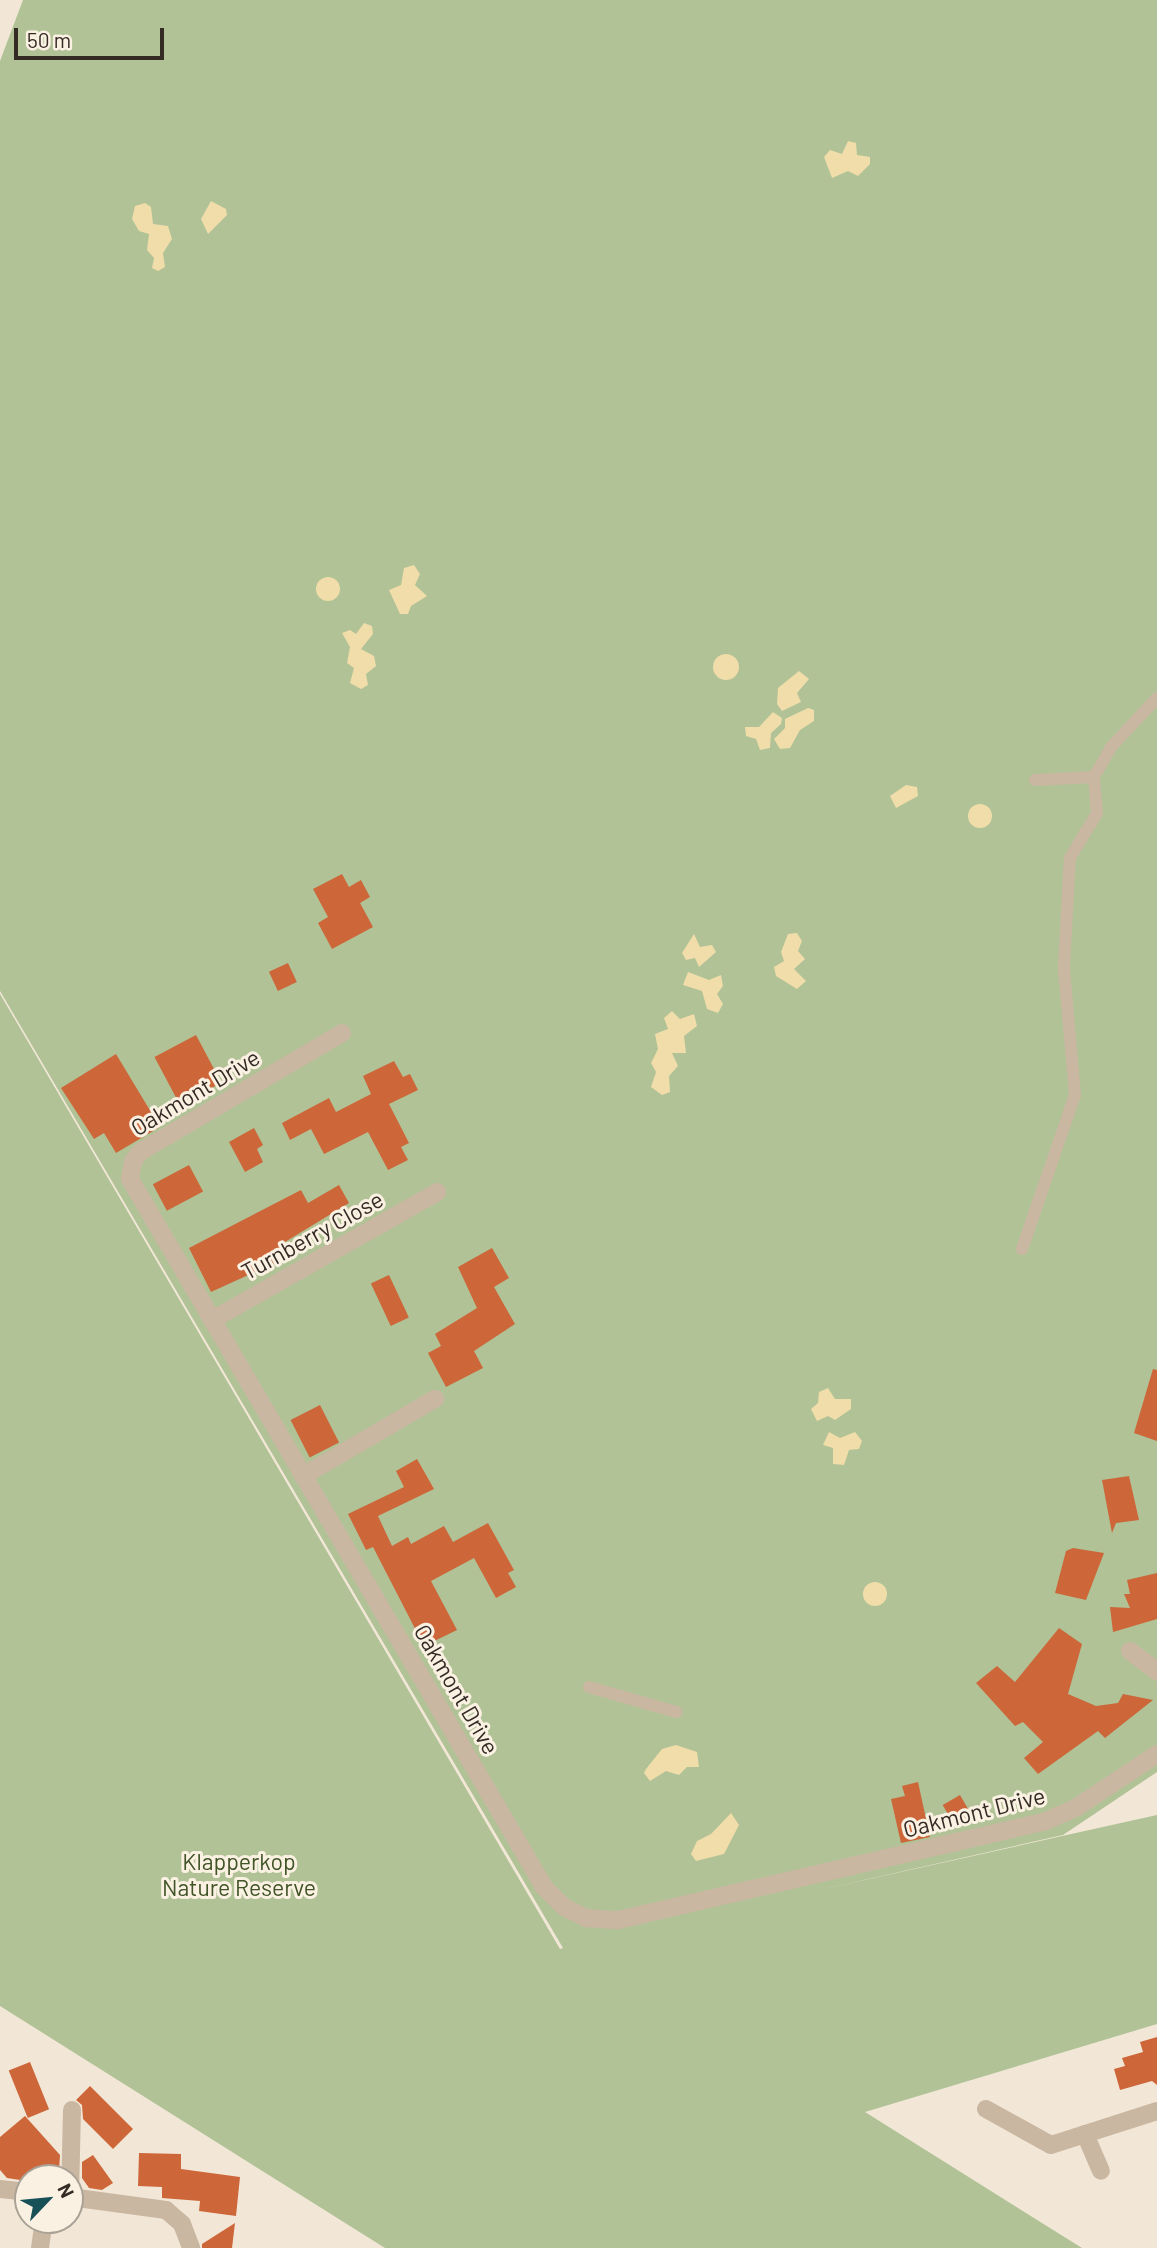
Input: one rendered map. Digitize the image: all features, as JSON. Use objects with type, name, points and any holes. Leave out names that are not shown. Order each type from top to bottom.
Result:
[{"type":"street","name":"Oakmont Drive","points":[[342,1033],[132,1161],[129,1174],[132,1186],[544,1886],[564,1908],[586,1918],[618,1920],[1044,1822],[1077,1807],[1157,1754]]},
{"type":"street","name":"Turnberry Close","points":[[212,1320],[437,1192]]},
{"type":"street","points":[[303,1476],[435,1399]]},
{"type":"street","points":[[1129,1651],[1157,1671]]},
{"type":"street","points":[[986,2109],[1046,2145],[1157,2111]]},
{"type":"street","points":[[71,2164],[72,2110]]},
{"type":"street","points":[[1085,2134],[1101,2171]]},
{"type":"street","points":[[84,2199],[166,2210],[182,2224],[191,2248]]},
{"type":"lane","points":[[1022,1249],[1075,1095],[1064,968],[1070,858],[1097,813],[1094,777],[1111,747],[1157,698]]},
{"type":"lane","points":[[1035,780],[1094,777]]},
{"type":"lane","points":[[589,1687],[676,1712]]},
{"type":"green space","name":"Klapperkop Nature Reserve","points":[[23,0],[1157,0],[1157,1772],[1063,1835],[806,1893],[1157,1815],[1157,2024],[865,2112],[1082,2248],[385,2248],[0,2006],[0,994],[560,1949],[563,1948],[0,991],[0,61]]},
{"type":"sand","points":[[848,141],[856,143],[857,155],[870,157],[870,164],[858,176],[848,171],[832,178],[824,157],[830,150],[842,154]]},
{"type":"sand","points":[[211,201],[226,209],[227,215],[208,234],[201,219]]},
{"type":"sand","points":[[145,203],[151,207],[153,224],[168,226],[172,239],[163,253],[165,267],[158,271],[152,268],[154,258],[147,250],[149,234],[139,231],[132,219],[135,206]]},
{"type":"sand","points":[[414,565],[420,574],[415,585],[427,596],[411,606],[408,614],[400,614],[389,590],[401,585],[404,568]]},
{"type":"sand","points":[[328,577],[339,584],[340,589],[333,600],[328,601],[317,594],[316,589],[323,578]]},
{"type":"sand","points":[[364,623],[372,626],[373,634],[361,649],[374,656],[376,666],[366,674],[368,685],[361,689],[350,683],[354,668],[347,663],[350,647],[342,633],[350,630],[356,634]]},
{"type":"sand","points":[[726,654],[735,658],[739,667],[735,676],[726,680],[717,676],[713,667],[717,658]]},
{"type":"sand","points":[[799,671],[809,679],[797,693],[801,702],[782,711],[777,704],[778,688]]},
{"type":"sand","points":[[808,708],[814,710],[814,721],[800,730],[790,748],[780,749],[774,739],[785,728],[785,719]]},
{"type":"sand","points":[[773,712],[782,718],[781,724],[771,733],[770,748],[760,750],[756,739],[746,736],[745,727],[759,727]]},
{"type":"sand","points":[[906,785],[917,787],[918,796],[896,808],[890,796]]},
{"type":"sand","points":[[980,804],[989,807],[992,816],[989,825],[980,828],[971,825],[968,816],[971,807]]},
{"type":"sand","points":[[797,933],[802,941],[798,951],[805,959],[794,969],[806,981],[797,989],[776,976],[774,967],[784,961],[781,952],[788,934]]},
{"type":"sand","points":[[694,934],[700,947],[712,945],[716,952],[699,967],[695,958],[686,960],[682,953]]},
{"type":"sand","points":[[688,972],[709,980],[721,975],[723,986],[717,994],[723,1004],[718,1013],[707,1009],[702,991],[683,985]]},
{"type":"sand","points":[[672,1011],[680,1019],[694,1014],[697,1026],[684,1036],[686,1053],[672,1053],[678,1066],[669,1076],[670,1092],[662,1095],[651,1087],[656,1072],[651,1063],[658,1049],[655,1034],[668,1029],[664,1018]]},
{"type":"sand","points":[[828,1388],[835,1399],[851,1399],[851,1409],[835,1420],[828,1416],[817,1421],[811,1409],[818,1403],[819,1392]]},
{"type":"sand","points":[[829,1432],[840,1438],[855,1432],[862,1441],[859,1449],[849,1450],[844,1465],[833,1464],[833,1448],[823,1445]]},
{"type":"sand","points":[[875,1582],[883,1586],[887,1594],[883,1602],[875,1606],[867,1602],[863,1594],[867,1586]]},
{"type":"sand","points":[[676,1745],[697,1752],[699,1767],[687,1767],[679,1775],[666,1771],[650,1781],[644,1773],[646,1769],[662,1749]]},
{"type":"sand","points":[[731,1813],[739,1825],[724,1854],[696,1861],[691,1854],[697,1841],[711,1834]]},
{"type":"building","points":[[342,874],[349,887],[361,880],[370,897],[360,903],[373,927],[332,949],[318,923],[328,917],[313,889]]},
{"type":"building","points":[[288,963],[297,982],[278,991],[269,972]]},
{"type":"building","points":[[196,1035],[221,1083],[180,1105],[155,1057]]},
{"type":"building","points":[[116,1054],[160,1127],[116,1153],[104,1133],[94,1139],[61,1088]]},
{"type":"building","points":[[394,1061],[403,1077],[410,1074],[418,1090],[389,1104],[409,1143],[401,1147],[408,1160],[388,1170],[368,1132],[324,1154],[311,1129],[290,1140],[282,1123],[329,1098],[336,1112],[371,1094],[363,1076]]},
{"type":"building","points":[[254,1128],[263,1145],[257,1149],[263,1162],[245,1172],[229,1142]]},
{"type":"building","points":[[189,1165],[203,1191],[167,1211],[153,1184]]},
{"type":"building","points":[[339,1185],[349,1203],[285,1242],[292,1255],[211,1292],[189,1248],[301,1190],[308,1203]]},
{"type":"building","points":[[492,1248],[509,1278],[494,1287],[515,1324],[474,1351],[483,1368],[446,1387],[428,1353],[441,1346],[435,1334],[477,1308],[458,1267]]},
{"type":"building","points":[[389,1275],[409,1318],[391,1326],[371,1283]]},
{"type":"building","points":[[1153,1369],[1157,1370],[1157,1441],[1134,1433]]},
{"type":"building","points":[[320,1405],[339,1442],[310,1457],[291,1420]]},
{"type":"building","points":[[417,1459],[434,1489],[378,1516],[392,1546],[408,1537],[411,1544],[444,1526],[453,1542],[488,1523],[514,1570],[508,1573],[516,1587],[496,1598],[474,1558],[431,1581],[457,1630],[424,1646],[373,1547],[366,1550],[348,1514],[404,1487],[396,1471]]},
{"type":"building","points":[[1129,1476],[1139,1520],[1116,1523],[1112,1533],[1102,1480]]},
{"type":"building","points":[[1073,1548],[1104,1553],[1086,1600],[1055,1593],[1066,1551]]},
{"type":"building","points":[[1157,1573],[1157,1619],[1113,1632],[1110,1607],[1130,1608],[1124,1594],[1130,1594],[1127,1580]]},
{"type":"building","points":[[1059,1628],[1082,1644],[1068,1694],[1096,1706],[1118,1703],[1123,1694],[1153,1700],[1105,1738],[1098,1731],[1038,1774],[1024,1758],[1043,1742],[1023,1722],[1015,1726],[976,1683],[997,1666],[1015,1682]]},
{"type":"building","points":[[918,1782],[930,1837],[901,1843],[891,1799],[905,1796],[902,1786]]},
{"type":"building","points":[[960,1795],[972,1816],[955,1826],[943,1805]]},
{"type":"building","points":[[1157,2037],[1157,2085],[1152,2081],[1120,2090],[1114,2069],[1125,2066],[1122,2058],[1143,2052],[1140,2042]]},
{"type":"building","points":[[30,2062],[49,2109],[28,2118],[9,2071]]},
{"type":"building","points":[[90,2086],[133,2129],[113,2149],[83,2119],[82,2105],[76,2100]]},
{"type":"building","points":[[25,2116],[60,2155],[59,2164],[14,2164],[14,2179],[7,2178],[0,2170],[0,2137]]},
{"type":"building","points":[[139,2153],[181,2154],[181,2169],[240,2177],[236,2216],[199,2211],[200,2201],[162,2198],[162,2187],[138,2186]]},
{"type":"building","points":[[93,2155],[113,2183],[102,2190],[89,2188],[84,2181],[82,2162]]},
{"type":"building","points":[[235,2223],[232,2248],[202,2248],[202,2244]]}]
